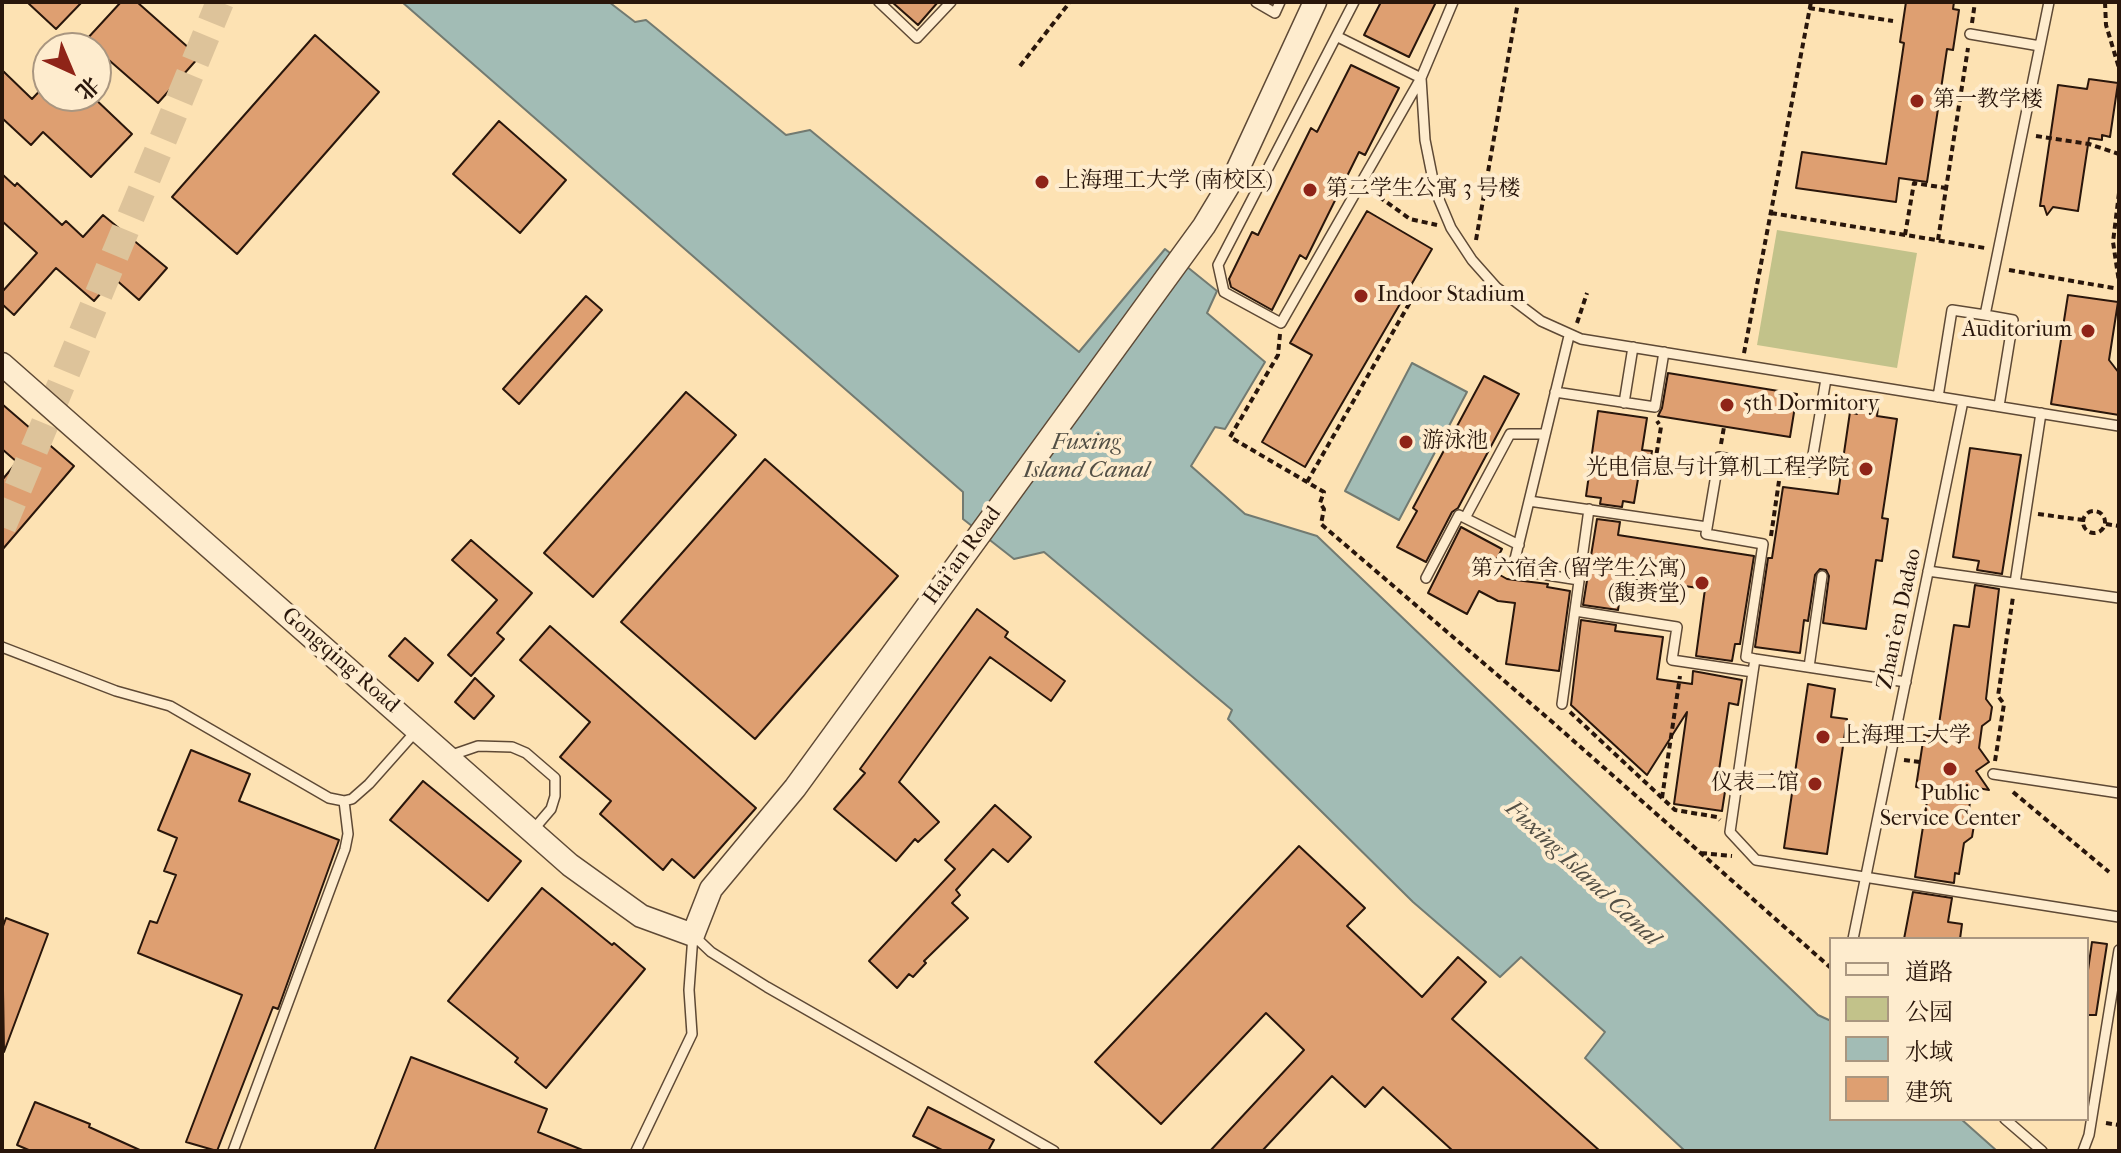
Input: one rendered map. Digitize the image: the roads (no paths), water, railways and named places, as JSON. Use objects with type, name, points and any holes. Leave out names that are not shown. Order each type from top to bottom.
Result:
[{"type":"street","name":"Hai'an Road","points":[[693,935],[711,889],[795,788],[1204,226],[1236,173],[1315,2]]},
{"type":"street","name":"Gongqing Road","points":[[2,364],[570,865],[641,916],[693,935]]},
{"type":"lane","points":[[879,2],[917,38],[951,2]]},
{"type":"lane","points":[[1256,2],[1275,13],[1280,2]]},
{"type":"lane","points":[[1354,2],[1218,265],[1224,292],[1281,323],[1421,78],[1453,2]]},
{"type":"lane","points":[[1985,315],[2049,2]]},
{"type":"lane","points":[[1970,34],[2040,46]]},
{"type":"lane","points":[[1338,37],[1421,78]]},
{"type":"lane","points":[[1421,78],[1422,116],[1430,173],[1451,228],[1472,260],[1514,302],[1571,336],[2119,426]]},
{"type":"lane","points":[[1938,397],[1952,310],[2013,320],[1999,406]]},
{"type":"lane","points":[[1571,336],[1515,559],[1529,562],[1528,572],[1579,580]]},
{"type":"lane","points":[[1624,403],[1633,347]]},
{"type":"lane","points":[[1555,392],[1655,407],[1664,352]]},
{"type":"lane","points":[[1826,379],[1810,472],[1719,457],[1706,534],[1763,544],[1746,657],[1906,682]]},
{"type":"lane","name":"Zhan'en Dadao","points":[[1853,937],[1963,401]]},
{"type":"lane","points":[[2015,583],[2041,413]]},
{"type":"lane","points":[[1465,518],[1510,434],[1545,434]]},
{"type":"lane","points":[[1529,501],[1707,527]]},
{"type":"lane","points":[[1562,704],[1589,509]]},
{"type":"lane","points":[[1426,578],[1459,515],[1519,545]]},
{"type":"lane","points":[[1928,571],[2119,598]]},
{"type":"lane","points":[[1809,667],[1822,576]]},
{"type":"lane","points":[[1575,611],[1677,627],[1672,660],[1753,672]]},
{"type":"lane","points":[[2,647],[116,691],[170,706],[329,798],[344,801],[352,799],[369,784],[417,730]]},
{"type":"lane","points":[[1755,659],[1730,832],[1756,860],[2119,917]]},
{"type":"lane","points":[[448,757],[478,746],[512,747],[526,753],[555,778],[551,809],[531,832]]},
{"type":"lane","points":[[1993,774],[2119,793]]},
{"type":"lane","points":[[233,1151],[345,849],[348,834],[344,801]]},
{"type":"lane","points":[[636,1151],[692,1034],[689,990],[693,935]]},
{"type":"lane","points":[[693,935],[711,952],[767,987],[1054,1151]]},
{"type":"lane","points":[[2083,1151],[2089,1135],[2119,950]]},
{"type":"lane","points":[[2007,1121],[2042,1151]]},
{"type":"water","name":"Fuxing Island Canal","points":[[402,2],[609,2],[635,22],[646,20],[786,135],[810,130],[1079,352],[1165,249],[1217,291],[1207,313],[1265,362],[1225,429],[1215,427],[1191,466],[1245,514],[1317,536],[1818,1015],[1829,1020],[1829,1121],[1963,1121],[1997,1151],[1685,1151],[1585,1058],[1605,1032],[1521,957],[1500,977],[1413,902],[1228,719],[1232,710],[1044,552],[1014,559],[963,519],[963,492]]},
{"type":"water","name":"游泳池","points":[[1412,363],[1467,392],[1399,520],[1345,491]]},
{"type":"tunnel","points":[[2,527],[220,2]]},
{"type":"place","name":"第一教学楼","points":[[1917,101]]},
{"type":"place","name":"上海理工大学 (南校区)","points":[[1042,182]]},
{"type":"place","name":"第二学生公寓 3 号楼","points":[[1310,190]]},
{"type":"place","name":"Indoor Stadium","points":[[1361,296]]},
{"type":"place","name":"Auditorium","points":[[2088,331]]},
{"type":"place","name":"5th Dormitory","points":[[1727,405]]},
{"type":"place","name":"游泳池","points":[[1406,442]]},
{"type":"place","name":"光电信息与计算机工程学院","points":[[1866,469]]},
{"type":"place","name":"第六宿舍 (留学生公寓) (馥赉堂)","points":[[1702,583]]},
{"type":"place","name":"上海理工大学","points":[[1823,737]]},
{"type":"place","name":"Public Service Center","points":[[1950,769]]},
{"type":"place","name":"仪表二馆","points":[[1815,784]]}]
